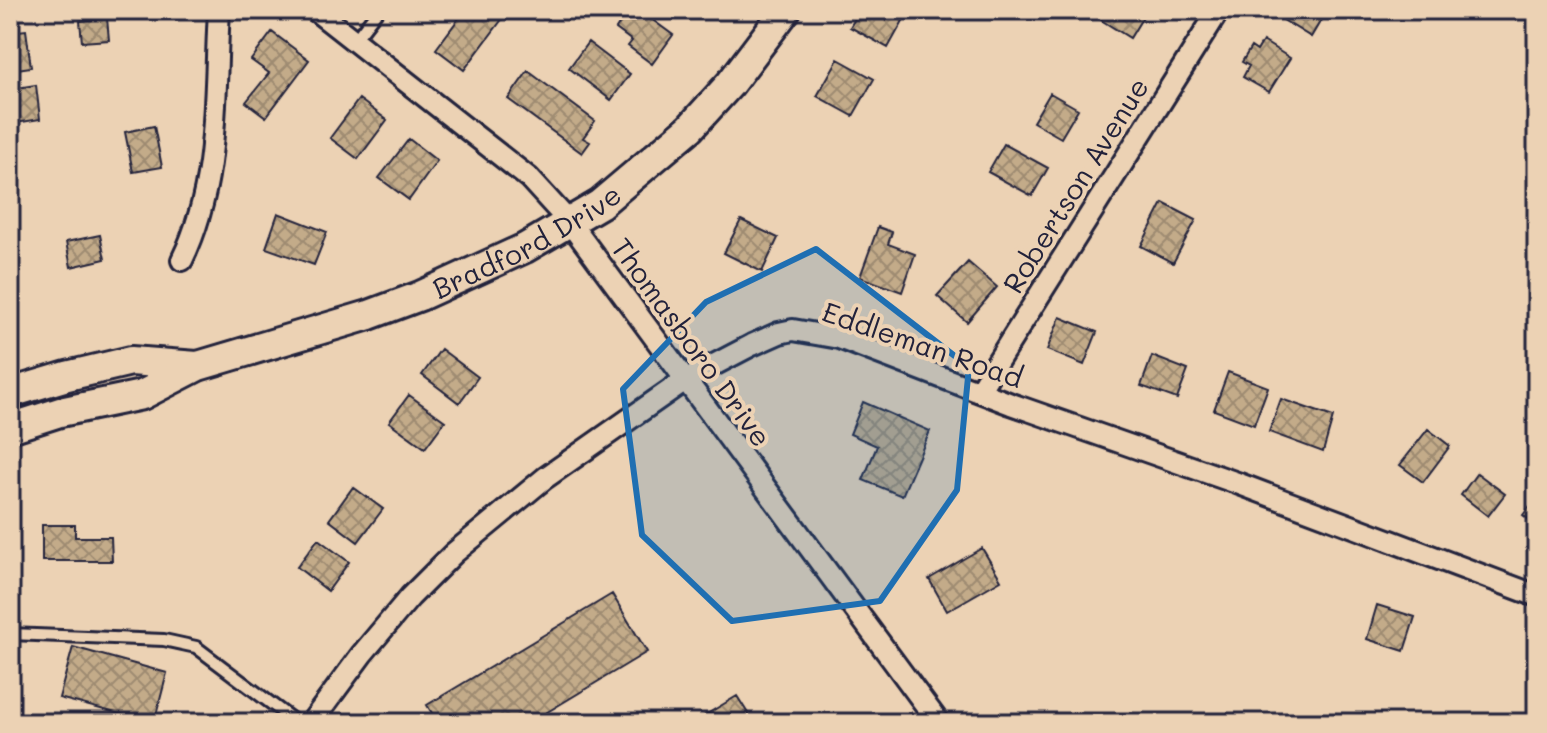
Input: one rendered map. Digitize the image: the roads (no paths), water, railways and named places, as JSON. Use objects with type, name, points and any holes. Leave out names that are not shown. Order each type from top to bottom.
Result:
[{"type":"street","points":[[182,260],[197,229],[208,188],[219,10]]},
{"type":"street","name":"Thomasboro Drive","points":[[315,10],[529,178],[570,223],[939,723]]},
{"type":"street","name":"Bradford Drive","points":[[10,428],[60,412],[142,395],[198,366],[336,326],[420,296],[525,248],[600,204],[697,121],[747,63],[786,10]]},
{"type":"street","name":"Robertson Avenue","points":[[979,391],[1219,10]]},
{"type":"street","name":"Eddleman Road","points":[[311,723],[388,623],[454,553],[545,478],[685,380],[752,345],[793,330],[839,338],[1537,596]]},
{"type":"street","name":"Bradford Drive","points":[[10,393],[131,361],[198,366]]},
{"type":"lane","points":[[354,41],[378,10]]},
{"type":"lane","points":[[10,634],[164,640],[196,647],[297,723]]}]
